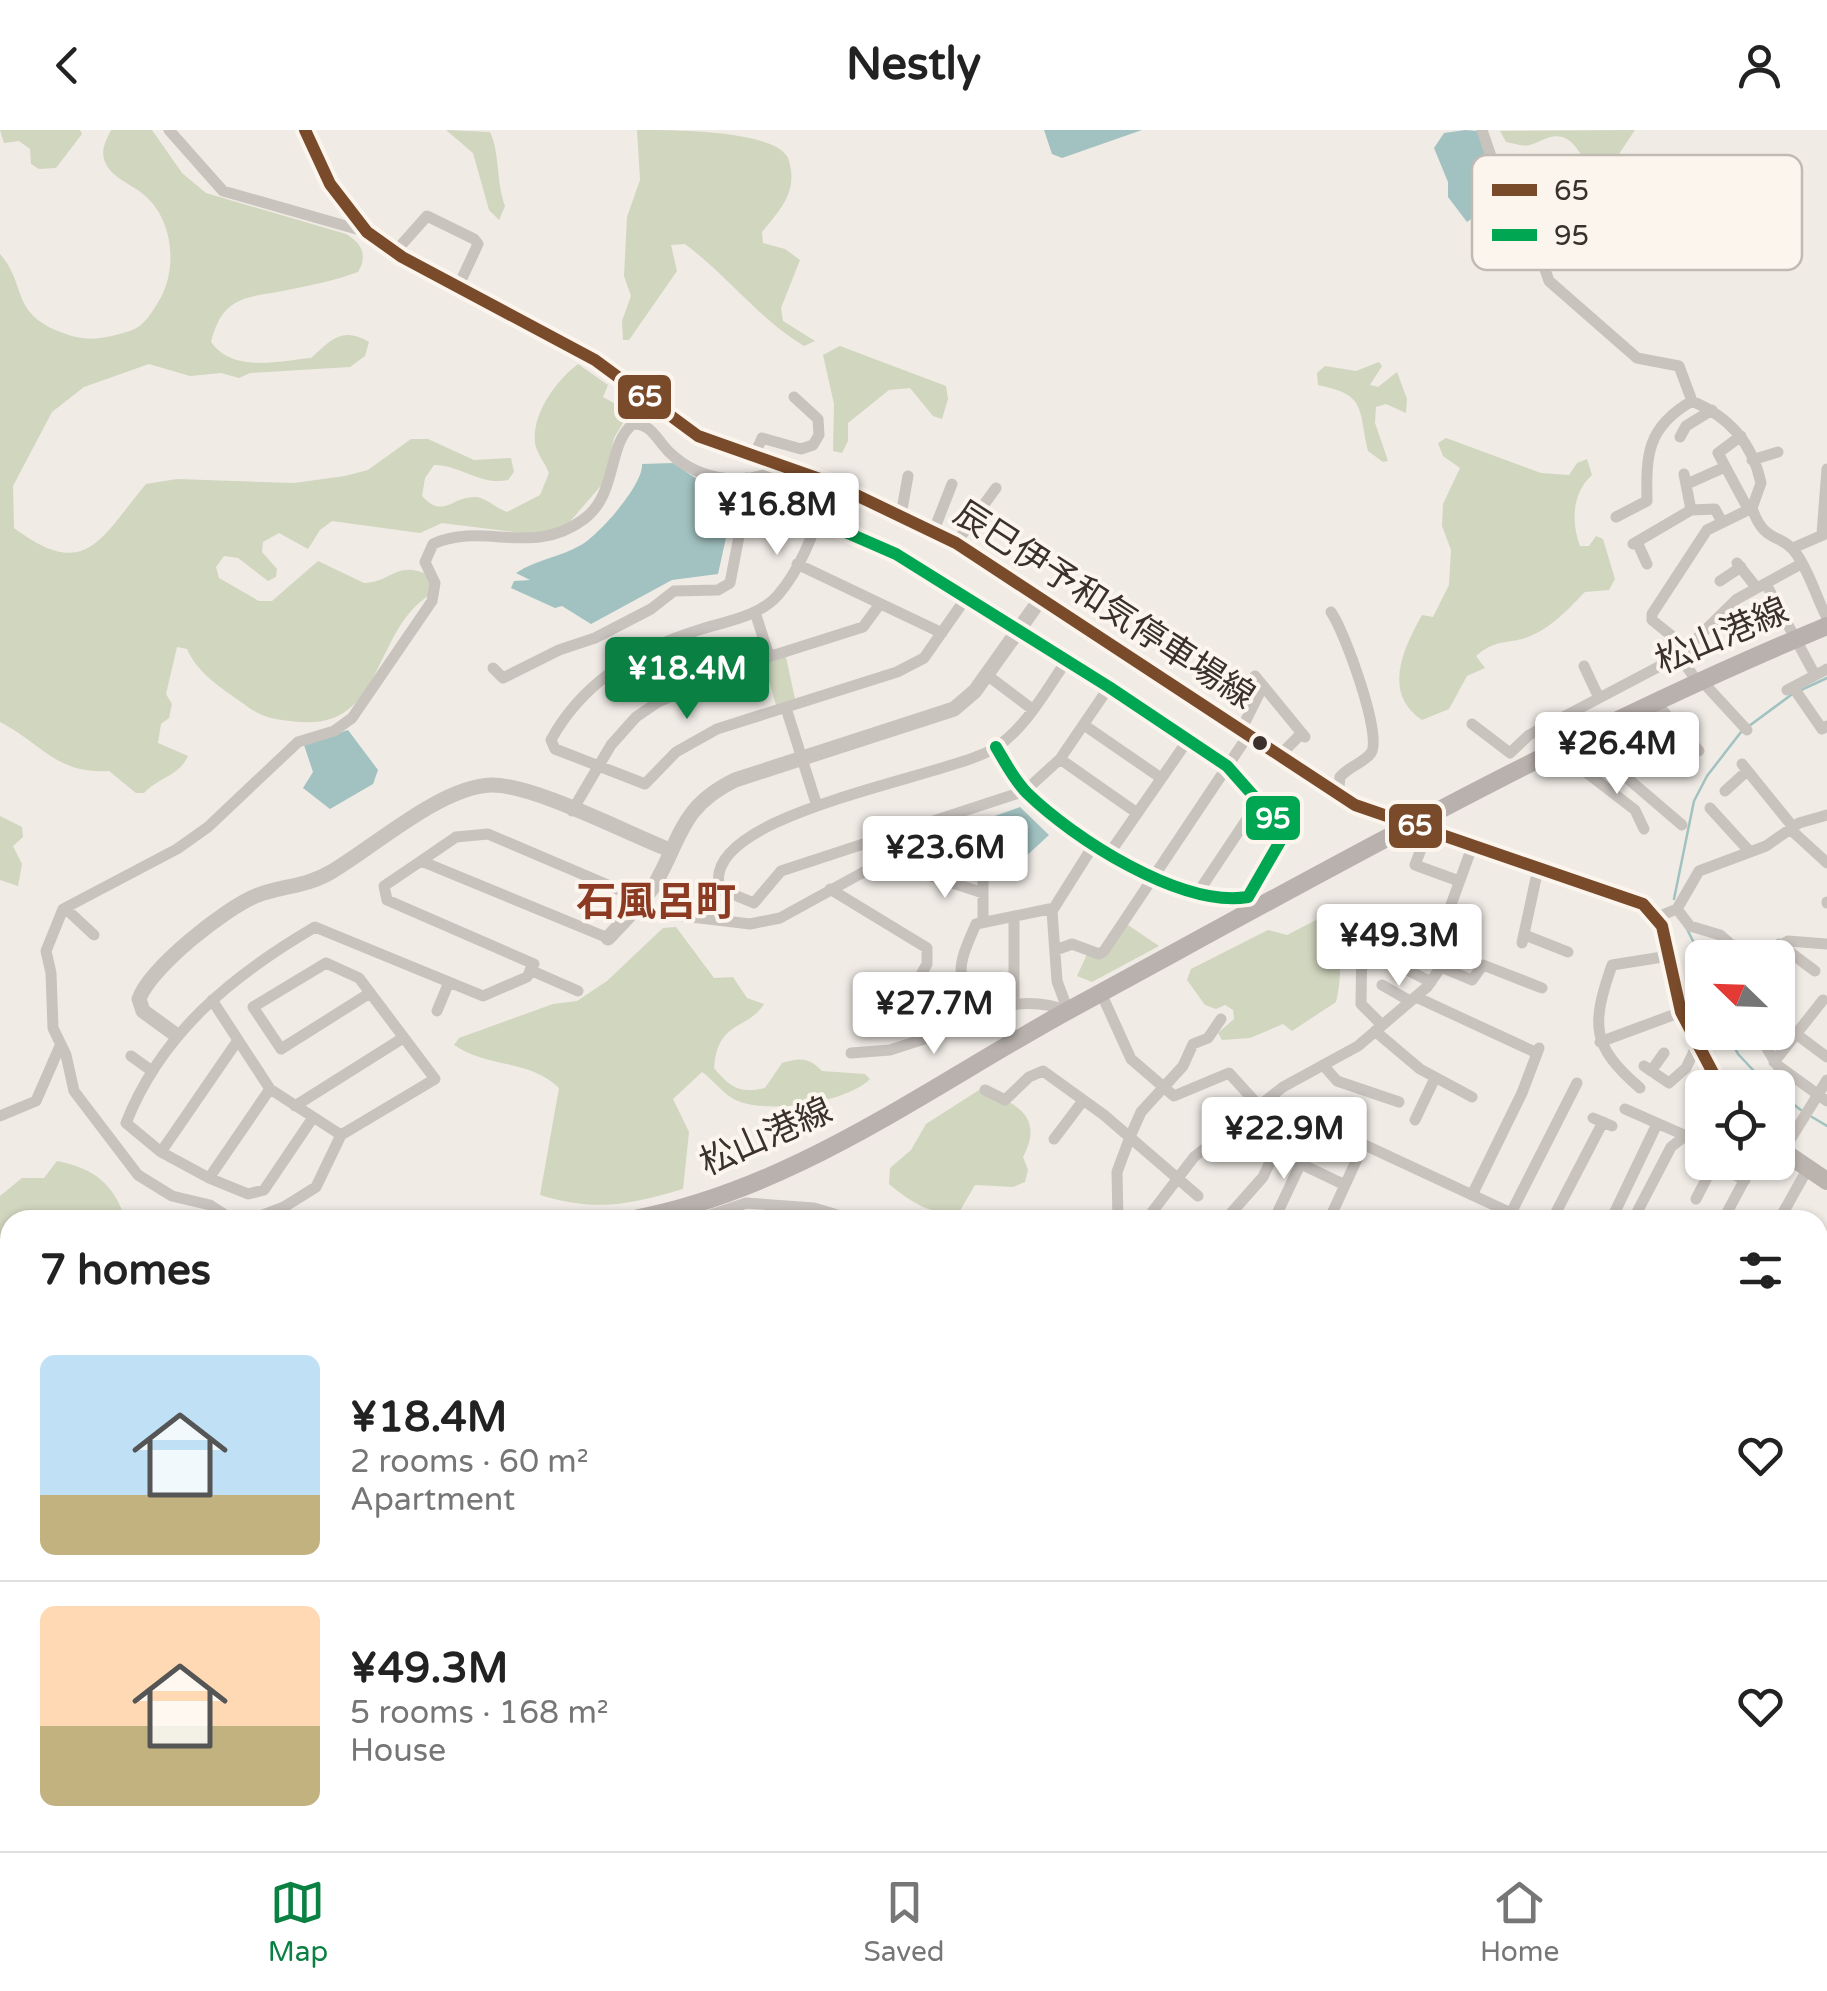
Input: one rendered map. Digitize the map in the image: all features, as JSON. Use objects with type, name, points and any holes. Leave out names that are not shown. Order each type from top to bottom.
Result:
[{"type":"main road","name":"辰巳伊予和気停車場線","points":[[306,130],[330,184],[367,232],[395,252],[595,360],[698,436],[832,483],[956,542],[1338,796],[1418,830],[1634,900],[1657,917]]},
{"type":"main road","name":"松山港線","points":[[665,1210],[734,1191],[800,1162],[1068,1010],[1418,830],[1548,752],[1653,700],[1703,688],[1827,626]]},
{"type":"main road","points":[[1657,917],[1685,1021]]},
{"type":"main road","points":[[1795,1160],[1827,1181]]},
{"type":"street","points":[[169,130],[223,191],[367,232]]},
{"type":"street","points":[[1482,130],[1491,155]]},
{"type":"street","points":[[395,252],[426,216],[474,239],[478,244],[458,287]]},
{"type":"street","points":[[1545,270],[1549,282],[1637,358],[1679,366],[1692,401],[1729,420],[1752,460],[1761,482],[1749,508],[1707,530],[1652,614],[1652,620],[1684,652],[1703,688],[1747,730]]},
{"type":"street","points":[[754,456],[762,438],[801,449],[813,444],[818,435],[818,418],[794,397]]},
{"type":"street","points":[[1616,517],[1647,500],[1647,448],[1672,416],[1692,401]]},
{"type":"street","points":[[1680,437],[1686,426],[1712,410]]},
{"type":"street","points":[[218,1210],[180,1200],[143,1178],[74,1091],[53,1028],[46,951],[64,908],[177,849],[208,827],[298,742],[334,730],[352,718],[432,601],[434,582],[425,562],[432,544],[468,536],[546,538],[584,520],[604,496],[624,434],[633,424],[648,427],[678,460],[702,474],[746,478],[786,465]]},
{"type":"street","points":[[1741,436],[1718,453],[1767,536],[1793,548],[1827,618]]},
{"type":"street","points":[[1752,460],[1778,452]]},
{"type":"street","points":[[1690,510],[1685,479],[1725,467]]},
{"type":"street","points":[[1793,548],[1824,534],[1827,469]]},
{"type":"street","points":[[901,515],[908,476]]},
{"type":"street","points":[[493,668],[504,678],[512,676],[552,653],[584,643],[645,613],[674,592],[724,587],[734,572],[746,478]]},
{"type":"street","points":[[832,483],[797,564],[778,595],[755,612],[662,641],[630,658],[584,693],[551,740],[555,749],[645,784],[676,752],[717,728],[897,672],[924,658],[968,596]]},
{"type":"street","points":[[934,530],[952,484]]},
{"type":"street","points":[[956,542],[996,488]]},
{"type":"street","points":[[1647,564],[1635,542],[1690,510],[1714,509],[1722,522]]},
{"type":"street","points":[[818,520],[896,554],[968,596],[1227,766],[1282,828],[1282,838],[1254,893],[1241,898],[1152,877],[1093,846],[1025,791],[996,748]]},
{"type":"street","points":[[797,564],[942,633]]},
{"type":"street","points":[[1472,724],[1510,754],[1529,735],[1684,652],[1724,610],[1801,564]]},
{"type":"street","points":[[1720,581],[1739,565],[1761,585],[1794,640],[1821,672],[1790,689],[1822,729],[1827,726]]},
{"type":"street","points":[[420,860],[608,938],[643,900],[686,817],[708,795],[735,780],[946,712],[963,702],[1042,597]]},
{"type":"street","points":[[572,811],[596,766],[636,717],[658,702],[680,688],[863,626],[880,604]]},
{"type":"street","points":[[755,612],[769,656]]},
{"type":"street","points":[[1332,612],[1345,634],[1374,738],[1369,756],[1340,776],[1338,796]]},
{"type":"street","points":[[1763,628],[1783,618]]},
{"type":"street","points":[[1067,660],[1032,709],[996,748],[952,766],[817,806],[738,840],[718,876],[720,889],[754,904],[781,871],[1025,791],[1060,759],[1109,687]]},
{"type":"street","points":[[1584,666],[1599,698]]},
{"type":"street","points":[[986,675],[1032,709]]},
{"type":"street","points":[[1056,950],[1072,944],[1099,954],[1104,951],[1227,766],[1244,734],[1259,681],[1304,735],[1278,757]]},
{"type":"street","points":[[1653,700],[1700,751]]},
{"type":"street","points":[[786,708],[817,806]]},
{"type":"street","points":[[1563,717],[1576,738],[1682,825]]},
{"type":"street","points":[[1084,725],[1161,778]]},
{"type":"street","points":[[1529,735],[1635,810],[1644,829]]},
{"type":"street","points":[[1109,854],[1188,740]]},
{"type":"street","points":[[1060,759],[1137,813]]},
{"type":"street","points":[[1725,791],[1745,768],[1792,828],[1827,863]]},
{"type":"street","points":[[176,1036],[141,1008],[142,992],[192,941],[239,904],[320,878],[466,790],[508,786],[670,850]]},
{"type":"street","points":[[1200,891],[1259,801]]},
{"type":"street","points":[[1714,808],[1750,852]]},
{"type":"street","points":[[1657,917],[1677,909],[1699,871],[1750,852],[1792,828],[1827,815]]},
{"type":"street","points":[[1418,830],[1415,864],[1459,880]]},
{"type":"street","points":[[109,1138],[126,1123],[152,1071],[176,1036],[251,966],[315,927],[490,996],[521,982],[534,964],[388,900],[386,882],[456,837],[488,834],[643,900]]},
{"type":"street","points":[[1068,1010],[1056,981],[1054,908],[1093,846]]},
{"type":"street","points":[[1153,1210],[1194,1157],[1264,1104],[1378,1028],[1431,982],[1441,967],[1443,926],[1472,848]]},
{"type":"street","points":[[683,916],[750,924],[780,918],[871,868]]},
{"type":"street","points":[[1538,869],[1523,939],[1564,948]]},
{"type":"street","points":[[919,872],[984,886],[984,920]]},
{"type":"street","points":[[830,889],[926,948],[927,964],[904,1007],[924,1040]]},
{"type":"street","points":[[64,908],[94,935]]},
{"type":"street","points":[[996,1007],[966,990],[962,981],[963,954],[976,924],[1054,908]]},
{"type":"street","points":[[1677,909],[1690,926],[1726,940]]},
{"type":"street","points":[[1014,916],[1014,1003]]},
{"type":"street","points":[[1362,936],[1362,1004],[1378,1028],[1435,1078],[1472,1097]]},
{"type":"street","points":[[1795,941],[1809,939],[1827,944]]},
{"type":"street","points":[[1640,1088],[1600,1042],[1598,1012],[1612,966],[1669,956]]},
{"type":"street","points":[[1795,956],[1815,971]]},
{"type":"street","points":[[1386,960],[1431,982]]},
{"type":"street","points":[[276,1210],[316,1187],[341,1135],[434,1079],[370,992],[359,978],[326,963],[253,1007],[281,1049],[370,992]]},
{"type":"street","points":[[1441,967],[1472,980],[1482,965],[1543,988]]},
{"type":"street","points":[[530,970],[578,992]]},
{"type":"street","points":[[437,1011],[449,982]]},
{"type":"street","points":[[1382,984],[1538,1050],[1522,1093],[1472,1195]]},
{"type":"street","points":[[1101,994],[1131,1059],[1174,1096],[1229,1073],[1264,1104],[1293,1113],[1504,1210]]},
{"type":"street","points":[[1774,1062],[1821,999]]},
{"type":"street","points":[[212,1000],[270,1090],[341,1135]]},
{"type":"street","points":[[851,1053],[890,1050],[924,1040],[996,1007],[1014,1003],[1046,1002],[1068,1010]]},
{"type":"street","points":[[1600,1042],[1681,1012]]},
{"type":"street","points":[[1118,1210],[1117,1172],[1130,1137],[1162,1086],[1184,1066],[1193,1044],[1208,1038],[1221,1018]]},
{"type":"street","points":[[1796,1034],[1827,1057]]},
{"type":"street","points":[[295,1106],[403,1038]]},
{"type":"street","points":[[161,1152],[238,1040]]},
{"type":"street","points":[[0,1116],[20,1112],[36,1101],[60,1046]]},
{"type":"street","points":[[1664,1053],[1647,1068],[1669,1083],[1686,1068],[1695,1050]]},
{"type":"street","points":[[1767,1050],[1774,1062],[1822,1098]]},
{"type":"street","points":[[131,1056],[152,1071]]},
{"type":"street","points":[[1322,1065],[1337,1081],[1399,1102]]},
{"type":"street","points":[[985,1090],[1005,1100],[1029,1077],[1043,1071],[1130,1137],[1198,1196]]},
{"type":"street","points":[[1415,1120],[1435,1078]]},
{"type":"street","points":[[1795,1131],[1822,1098],[1827,1080]]},
{"type":"street","points":[[1513,1210],[1577,1082]]},
{"type":"street","points":[[209,1178],[270,1090]]},
{"type":"street","points":[[1054,1139],[1082,1102]]},
{"type":"street","points":[[1625,1109],[1684,1135],[1671,1147],[1638,1210]]},
{"type":"street","points":[[1234,1210],[1263,1178],[1293,1113]]},
{"type":"street","points":[[126,1123],[161,1152],[248,1194],[264,1190],[312,1118]]},
{"type":"street","points":[[1557,1210],[1603,1122]]},
{"type":"street","points":[[1616,1210],[1657,1124]]},
{"type":"street","points":[[1279,1210],[1319,1125]]},
{"type":"street","points":[[1333,1210],[1363,1146]]},
{"type":"street","points":[[1300,1164],[1345,1184]]},
{"type":"street","points":[[1785,1210],[1808,1168]]},
{"type":"street","points":[[1696,1191],[1703,1180]]},
{"type":"street","points":[[1729,1210],[1744,1180]]},
{"type":"street","points":[[725,1210],[746,1203],[821,1210]]},
{"type":"green space","points":[[0,130],[80,130],[82,134],[56,168],[39,169],[31,164],[30,149],[19,141],[4,143]]},
{"type":"green space","points":[[111,130],[152,130],[182,173],[206,193],[346,234],[362,250],[358,272],[249,297],[230,307],[216,326],[211,342],[220,352],[257,363],[311,358],[344,335],[369,342],[365,356],[350,367],[250,373],[239,378],[221,373],[190,376],[149,364],[84,387],[52,412],[13,486],[14,528],[38,544],[59,552],[90,547],[146,484],[177,479],[294,483],[345,476],[368,470],[411,439],[428,439],[474,460],[511,458],[514,472],[508,480],[498,481],[434,465],[425,478],[422,496],[442,507],[476,497],[507,512],[540,495],[549,473],[536,446],[537,420],[554,389],[578,364],[608,385],[603,397],[625,409],[626,418],[614,438],[605,481],[567,525],[539,535],[442,523],[420,533],[332,521],[320,530],[308,549],[279,533],[263,542],[262,552],[277,569],[276,577],[268,581],[238,558],[224,556],[216,567],[219,578],[259,601],[272,601],[318,561],[364,583],[402,570],[431,576],[428,596],[396,632],[362,695],[347,710],[327,720],[300,722],[260,714],[213,682],[187,649],[177,647],[166,694],[172,704],[169,718],[161,724],[158,743],[188,756],[179,768],[144,793],[136,793],[109,771],[91,771],[63,763],[0,722],[0,254],[27,308],[46,325],[72,336],[96,338],[130,331],[144,322],[166,286],[170,244],[153,204],[107,165],[103,151]]},
{"type":"green space","points":[[446,130],[490,132],[505,206],[499,220],[489,210],[473,153]]},
{"type":"green space","points":[[637,130],[744,137],[779,149],[788,158],[790,189],[762,232],[763,243],[785,249],[800,260],[781,308],[783,321],[815,341],[804,346],[788,335],[685,244],[671,245],[677,271],[629,340],[623,340],[622,321],[631,296],[624,276],[627,217],[640,180]]},
{"type":"green space","points":[[1635,130],[1618,155],[1581,155],[1565,138],[1554,136],[1530,145],[1506,142],[1500,131]]},
{"type":"green space","points":[[840,346],[946,386],[948,399],[942,419],[933,416],[910,388],[889,390],[848,423],[848,441],[842,453],[833,451],[834,404],[823,355]]},
{"type":"green space","points":[[1379,362],[1382,366],[1370,385],[1378,387],[1397,372],[1407,399],[1406,413],[1386,404],[1376,407],[1375,423],[1388,461],[1383,462],[1368,451],[1361,414],[1353,399],[1318,385],[1317,373],[1325,366],[1356,371]]},
{"type":"green space","points":[[1446,438],[1541,473],[1569,475],[1577,463],[1587,459],[1592,475],[1577,499],[1577,537],[1580,546],[1589,546],[1596,536],[1603,539],[1615,579],[1609,590],[1585,592],[1537,633],[1483,650],[1476,656],[1485,668],[1467,676],[1449,709],[1422,720],[1402,697],[1400,670],[1422,615],[1433,617],[1449,585],[1451,550],[1442,526],[1443,504],[1460,468],[1443,456],[1438,443]]},
{"type":"green space","points":[[786,657],[795,699],[776,705],[764,663]]},
{"type":"green space","points":[[0,816],[22,827],[23,837],[13,846],[22,864],[18,886],[0,880]]},
{"type":"green space","points":[[1320,918],[1332,922],[1338,941],[1340,972],[1336,1002],[1292,1031],[1283,1024],[1250,1038],[1222,1040],[1218,1033],[1234,1019],[1233,1010],[1225,1005],[1216,1009],[1205,1005],[1187,980],[1191,969],[1268,930],[1287,935]]},
{"type":"green space","points":[[1125,923],[1159,946],[1092,982],[1077,976],[1088,952],[1102,957]]},
{"type":"green space","points":[[676,927],[714,978],[733,977],[747,998],[764,1004],[721,1041],[714,1068],[730,1084],[748,1090],[765,1088],[782,1063],[799,1060],[822,1071],[865,1074],[870,1079],[843,1095],[824,1100],[763,1106],[732,1098],[702,1072],[673,1099],[689,1132],[683,1189],[596,1205],[540,1195],[559,1088],[535,1072],[480,1057],[454,1045],[459,1038],[553,1004],[577,1001],[607,981],[663,928]]},
{"type":"green space","points":[[979,1090],[1003,1099],[1028,1120],[1029,1142],[1023,1157],[1028,1170],[1025,1182],[1013,1187],[975,1185],[960,1210],[921,1206],[889,1184],[890,1168],[911,1150],[926,1124]]},
{"type":"green space","points":[[57,1161],[82,1168],[108,1187],[121,1210],[0,1210],[0,1196],[22,1178],[44,1178]]},
{"type":"water","points":[[1044,130],[1142,130],[1062,158],[1052,154]]},
{"type":"water","points":[[1477,131],[1486,155],[1472,155],[1472,218],[1467,222],[1448,197],[1448,182],[1434,148],[1444,133]]},
{"type":"water","points":[[673,463],[709,487],[727,489],[733,506],[718,574],[672,580],[591,624],[562,606],[555,608],[511,588],[514,581],[530,580],[516,573],[573,549],[598,531],[636,484],[642,464]]},
{"type":"water","points":[[348,730],[378,770],[373,784],[330,809],[303,788],[313,772],[304,745]]},
{"type":"water","points":[[1020,807],[1049,835],[1023,859],[980,865],[963,874],[945,868],[936,837]]},
{"type":"waterway","points":[[1801,690],[1827,678]]},
{"type":"waterway","points":[[1749,726],[1791,695]]},
{"type":"waterway","points":[[1674,899],[1694,801],[1707,776],[1741,732]]},
{"type":"waterway","points":[[1687,929],[1692,940]]},
{"type":"waterway","points":[[1736,1050],[1753,1070]]},
{"type":"waterway","points":[[1795,1106],[1801,1110]]},
{"type":"waterway","points":[[1812,1117],[1827,1126]]},
{"type":"transit line","name":"65","points":[[305,130],[330,184],[367,232],[402,257],[595,360],[698,436],[831,483],[956,543],[1355,805],[1643,904],[1662,926],[1681,1012],[1712,1070]]},
{"type":"transit line","name":"95","points":[[818,520],[896,554],[1227,766],[1282,828],[1282,838],[1248,897],[1221,898],[1192,892],[1130,866],[1072,830],[1022,788],[996,747]]},
{"type":"district","name":"石風呂町","points":[[656,902]]}]
